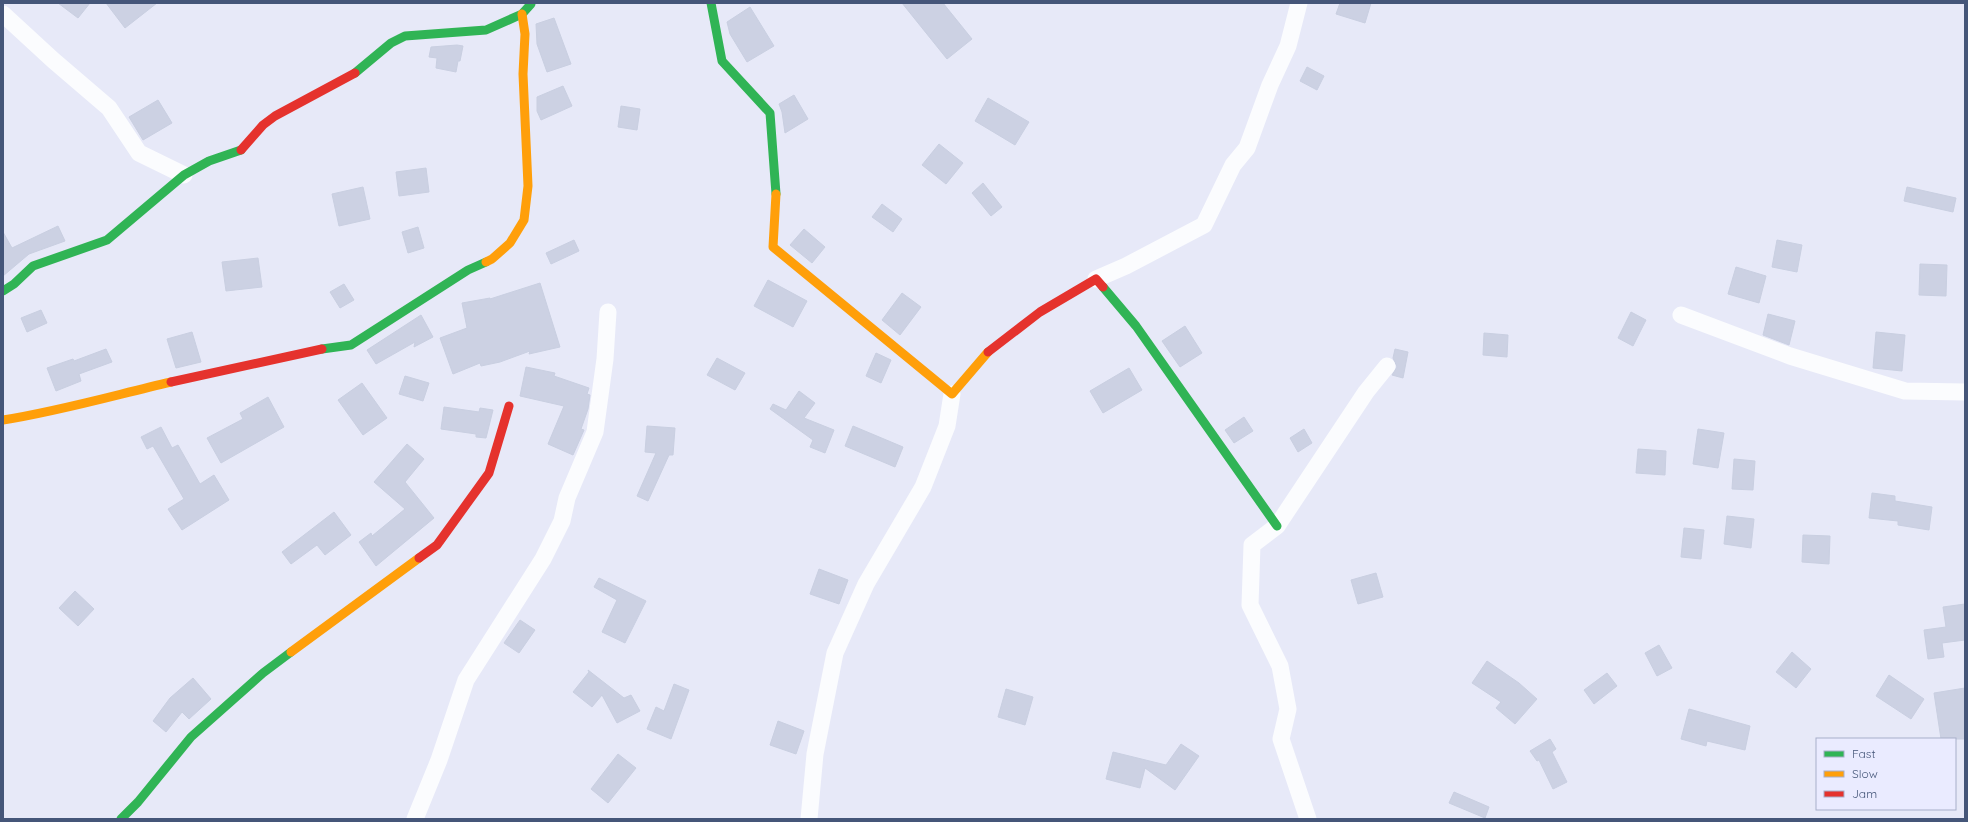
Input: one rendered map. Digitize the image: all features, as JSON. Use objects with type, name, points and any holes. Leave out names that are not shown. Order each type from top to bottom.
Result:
[{"type":"street","points":[[3,291],[14,284],[33,266],[107,240],[184,175],[208,161],[241,150],[263,125],[275,116],[359,71],[391,43],[405,36],[486,30],[522,14],[532,3]]},
{"type":"street","points":[[711,3],[722,61],[770,113],[776,188],[773,247],[952,394]]},
{"type":"street","points":[[808,819],[815,754],[836,653],[866,584],[923,486],[947,426],[952,394],[984,354],[1040,312],[1096,279],[1126,266],[1204,225],[1233,165],[1247,148],[1270,85],[1288,46],[1299,3]]},
{"type":"street","points":[[3,14],[53,60],[109,108],[139,153],[184,175]]},
{"type":"street","points":[[3,420],[39,414],[69,405],[312,350],[350,345],[468,270],[492,259],[510,243],[524,220],[528,186],[523,74],[525,34],[522,14]]},
{"type":"street","points":[[1096,279],[1136,326],[1277,526]]},
{"type":"street","points":[[416,819],[439,760],[466,680],[543,559],[562,521],[567,498],[595,432],[605,359],[608,312]]},
{"type":"street","points":[[1681,315],[1790,356],[1906,391],[1965,392]]},
{"type":"street","points":[[1308,819],[1281,739],[1288,709],[1280,666],[1250,605],[1252,545],[1277,526],[1366,392],[1387,366]]},
{"type":"street","points":[[122,819],[138,802],[191,737],[263,673],[437,545],[489,473],[509,406]]},
{"type":"building","points":[[58,3],[90,3],[78,18]]},
{"type":"building","points":[[106,3],[157,3],[125,28]]},
{"type":"building","points":[[902,3],[943,3],[972,39],[947,59]]},
{"type":"building","points":[[1340,3],[1371,3],[1365,23],[1336,14]]},
{"type":"building","points":[[750,7],[774,46],[747,62],[730,34],[727,22]]},
{"type":"building","points":[[554,18],[571,64],[547,72],[537,44],[536,24]]},
{"type":"building","points":[[463,46],[456,72],[436,68],[437,58],[429,57],[431,47]]},
{"type":"building","points":[[1307,67],[1324,76],[1317,90],[1300,81]]},
{"type":"building","points":[[563,86],[572,106],[541,120],[537,111],[537,97]]},
{"type":"building","points":[[794,95],[808,119],[785,133],[782,112],[779,104]]},
{"type":"building","points":[[988,98],[1029,122],[1015,145],[975,121]]},
{"type":"building","points":[[158,100],[172,123],[143,140],[129,117]]},
{"type":"building","points":[[621,106],[640,109],[637,130],[618,127]]},
{"type":"building","points":[[939,144],[963,163],[946,184],[922,165]]},
{"type":"building","points":[[426,168],[429,192],[399,196],[396,172]]},
{"type":"building","points":[[983,183],[1002,207],[991,216],[972,193]]},
{"type":"building","points":[[363,187],[370,219],[339,226],[332,194]]},
{"type":"building","points":[[1907,187],[1956,198],[1953,212],[1904,201]]},
{"type":"building","points":[[882,204],[902,219],[893,232],[872,217]]},
{"type":"building","points":[[58,226],[65,241],[29,254],[3,276],[3,232],[12,248]]},
{"type":"building","points":[[418,227],[424,248],[408,253],[402,232]]},
{"type":"building","points":[[804,229],[825,247],[812,263],[790,245]]},
{"type":"building","points":[[574,240],[579,251],[551,264],[546,253]]},
{"type":"building","points":[[1777,240],[1802,245],[1797,272],[1772,267]]},
{"type":"building","points":[[258,258],[262,287],[226,291],[222,262]]},
{"type":"building","points":[[1920,264],[1947,265],[1946,296],[1919,295]]},
{"type":"building","points":[[1736,267],[1766,276],[1759,303],[1728,294]]},
{"type":"building","points":[[768,280],[807,301],[793,327],[754,306]]},
{"type":"building","points":[[540,283],[560,347],[529,354],[530,351],[500,362],[481,366],[480,363],[453,374],[440,338],[467,328],[462,303],[490,299]]},
{"type":"building","points":[[344,284],[354,300],[340,308],[330,292]]},
{"type":"building","points":[[902,293],[921,307],[900,335],[882,320]]},
{"type":"building","points":[[41,310],[47,323],[27,332],[21,318]]},
{"type":"building","points":[[1631,312],[1646,320],[1633,346],[1618,338]]},
{"type":"building","points":[[1768,314],[1795,321],[1789,345],[1763,335]]},
{"type":"building","points":[[421,315],[433,337],[414,347],[415,342],[376,364],[367,350]]},
{"type":"building","points":[[1185,326],[1202,353],[1180,367],[1162,341]]},
{"type":"building","points":[[192,332],[201,362],[176,368],[167,339]]},
{"type":"building","points":[[1876,332],[1905,335],[1902,371],[1873,368]]},
{"type":"building","points":[[1484,333],[1508,335],[1507,357],[1483,355]]},
{"type":"building","points":[[106,349],[112,362],[79,374],[81,381],[56,391],[47,368],[73,359],[74,361]]},
{"type":"building","points":[[1395,349],[1408,352],[1403,378],[1392,375],[1397,367],[1393,358]]},
{"type":"building","points":[[876,353],[891,360],[881,383],[866,376]]},
{"type":"building","points":[[717,358],[745,373],[735,390],[707,375]]},
{"type":"building","points":[[526,367],[555,373],[554,376],[589,388],[587,394],[590,395],[588,409],[581,429],[584,430],[573,455],[548,444],[564,406],[520,396]]},
{"type":"building","points":[[1129,368],[1142,390],[1103,413],[1090,391]]},
{"type":"building","points":[[405,376],[429,383],[423,401],[399,394]]},
{"type":"building","points":[[362,383],[387,418],[363,435],[338,400]]},
{"type":"building","points":[[799,391],[815,403],[804,418],[834,430],[825,453],[810,447],[813,440],[770,409],[773,404],[786,410]]},
{"type":"building","points":[[268,397],[284,427],[221,463],[207,438],[243,419],[240,413]]},
{"type":"building","points":[[444,407],[479,412],[480,408],[493,410],[486,438],[476,437],[476,434],[441,429]]},
{"type":"building","points":[[1244,417],[1253,431],[1234,443],[1225,430]]},
{"type":"building","points":[[647,426],[675,428],[673,455],[669,455],[648,501],[637,496],[656,453],[645,452]]},
{"type":"building","points":[[853,426],[903,447],[895,467],[845,446]]},
{"type":"building","points":[[161,427],[172,448],[178,445],[200,484],[214,475],[229,500],[182,530],[168,509],[184,499],[153,446],[147,449],[141,437]]},
{"type":"building","points":[[1304,429],[1312,443],[1298,452],[1290,438]]},
{"type":"building","points":[[1698,429],[1724,433],[1718,468],[1693,464]]},
{"type":"building","points":[[407,444],[424,459],[405,482],[434,518],[376,566],[359,542],[371,533],[372,536],[405,509],[374,482]]},
{"type":"building","points":[[1638,449],[1666,451],[1665,475],[1636,473]]},
{"type":"building","points":[[1734,459],[1755,461],[1753,490],[1732,489]]},
{"type":"building","points":[[1872,493],[1895,496],[1895,501],[1932,507],[1929,530],[1898,525],[1898,521],[1869,518]]},
{"type":"building","points":[[334,512],[351,535],[325,555],[317,545],[291,564],[282,552]]},
{"type":"building","points":[[1727,516],[1754,519],[1751,548],[1724,544]]},
{"type":"building","points":[[1684,528],[1704,530],[1701,559],[1681,557]]},
{"type":"building","points":[[1803,535],[1830,536],[1829,564],[1802,562]]},
{"type":"building","points":[[819,569],[848,580],[839,604],[810,594]]},
{"type":"building","points":[[1376,573],[1383,597],[1358,604],[1351,580]]},
{"type":"building","points":[[599,578],[646,601],[625,643],[602,632],[617,600],[594,587]]},
{"type":"building","points":[[75,591],[94,609],[78,626],[59,608]]},
{"type":"building","points":[[1965,604],[1965,640],[1942,643],[1944,657],[1928,659],[1924,630],[1946,627],[1943,607]]},
{"type":"building","points":[[520,620],[535,630],[519,653],[504,643]]},
{"type":"building","points":[[1659,645],[1672,668],[1657,676],[1645,653]]},
{"type":"building","points":[[1792,652],[1811,669],[1796,688],[1776,672]]},
{"type":"building","points":[[1487,661],[1519,683],[1537,699],[1515,724],[1496,708],[1501,702],[1472,683]]},
{"type":"building","points":[[588,670],[624,698],[631,695],[640,711],[617,723],[602,695],[592,707],[573,692],[589,672]]},
{"type":"building","points":[[1607,673],[1617,686],[1594,704],[1584,690]]},
{"type":"building","points":[[1889,675],[1924,699],[1911,719],[1876,696]]},
{"type":"building","points":[[193,678],[211,699],[189,719],[182,712],[166,732],[153,721],[170,698]]},
{"type":"building","points":[[674,684],[689,690],[671,739],[647,729],[656,707],[664,711]]},
{"type":"building","points":[[1965,688],[1965,739],[1941,738],[1934,693]]},
{"type":"building","points":[[1006,689],[1033,697],[1025,725],[998,717]]},
{"type":"building","points":[[1689,709],[1750,726],[1745,750],[1707,741],[1706,746],[1681,739]]},
{"type":"building","points":[[778,721],[804,731],[796,754],[770,745]]},
{"type":"building","points":[[1550,739],[1556,749],[1552,752],[1567,782],[1553,789],[1539,760],[1537,761],[1530,751]]},
{"type":"building","points":[[1181,744],[1199,756],[1175,790],[1145,768],[1140,788],[1106,779],[1113,752],[1166,765]]},
{"type":"building","points":[[618,754],[636,768],[608,803],[591,789]]},
{"type":"building","points":[[1454,792],[1489,807],[1485,818],[1449,803]]},
{"type":"traffic: fast","points":[[711,3],[722,61],[770,113],[776,194]]},
{"type":"traffic: fast","points":[[355,73],[391,43],[405,36],[486,30],[522,14],[531,4]]},
{"type":"traffic: fast","points":[[3,291],[14,284],[33,266],[107,240],[184,175],[209,161],[241,150]]},
{"type":"traffic: fast","points":[[322,349],[351,345],[468,270],[486,262]]},
{"type":"traffic: fast","points":[[1103,287],[1136,326],[1277,526]]},
{"type":"traffic: fast","points":[[121,819],[138,802],[191,737],[263,673],[291,652]]},
{"type":"traffic: slow","points":[[486,262],[492,259],[510,243],[524,220],[528,186],[523,74],[525,34],[522,14]]},
{"type":"traffic: slow","points":[[776,194],[773,247],[952,394],[988,352]]},
{"type":"traffic: slow","points":[[3,420],[66,407],[171,382]]},
{"type":"traffic: slow","points":[[291,652],[419,558]]},
{"type":"traffic: jam","points":[[241,150],[263,125],[275,116],[355,73]]},
{"type":"traffic: jam","points":[[988,352],[1040,312],[1096,279],[1103,287]]},
{"type":"traffic: jam","points":[[171,382],[322,349]]},
{"type":"traffic: jam","points":[[419,558],[437,545],[489,473],[509,406]]}]
